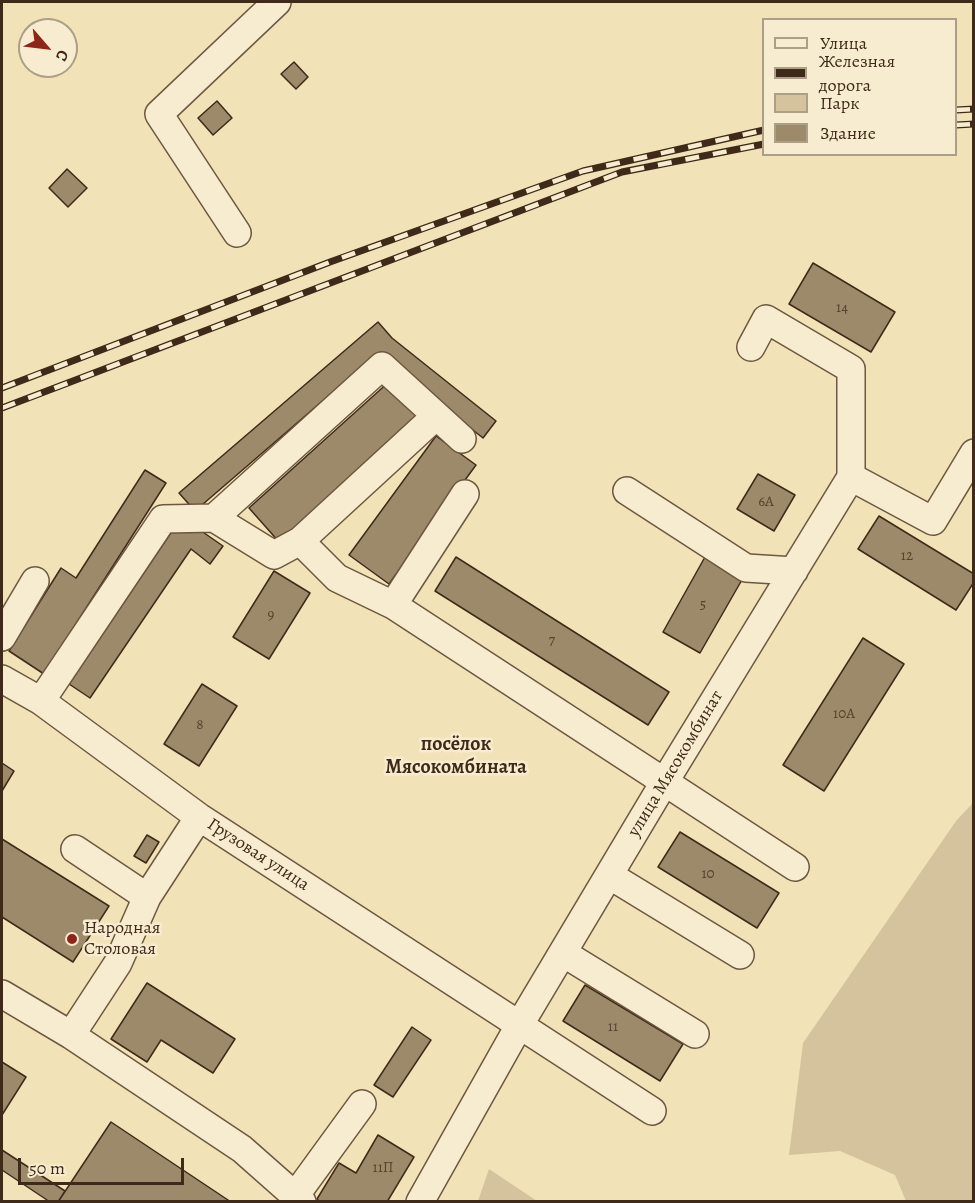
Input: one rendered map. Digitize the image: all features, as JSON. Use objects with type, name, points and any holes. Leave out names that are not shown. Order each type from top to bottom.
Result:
[{"type":"street","points":[[237,233],[159,114],[278,2]]},
{"type":"street","points":[[751,347],[766,319],[851,369],[851,477],[933,521],[974,453]]},
{"type":"street","points":[[214,518],[382,366],[462,440]]},
{"type":"street","points":[[41,701],[164,519],[214,518],[274,555],[300,541],[436,416]]},
{"type":"street","name":"улица Мясокомбинат","points":[[420,1202],[520,1024],[664,781],[851,477]]},
{"type":"street","points":[[627,490],[746,568],[794,571]]},
{"type":"street","points":[[393,605],[465,494]]},
{"type":"street","points":[[300,541],[337,578],[393,605],[795,867]]},
{"type":"street","points":[[2,637],[35,581]]},
{"type":"street","name":"Грузовая улица","points":[[2,679],[41,701],[199,817],[652,1110]]},
{"type":"street","points":[[71,1035],[118,963],[147,897],[199,817]]},
{"type":"street","points":[[75,849],[147,897]]},
{"type":"street","points":[[609,875],[740,955]]},
{"type":"street","points":[[563,953],[695,1034]]},
{"type":"street","points":[[2,994],[71,1035],[242,1149],[299,1199],[362,1104]]},
{"type":"green space","points":[[973,803],[973,1201],[906,1201],[895,1175],[840,1151],[789,1155],[803,1043],[956,821]]},
{"type":"green space","points":[[489,1169],[537,1201],[478,1201]]},
{"type":"building","points":[[294,62],[308,77],[296,89],[281,74]]},
{"type":"building","points":[[217,101],[232,118],[213,135],[198,118]]},
{"type":"building","points":[[67,169],[87,188],[68,207],[49,188]]},
{"type":"building","points":[[813,263],[895,312],[871,352],[789,304]]},
{"type":"building","points":[[378,322],[392,338],[496,421],[483,438],[377,354],[195,511],[179,493]]},
{"type":"building","points":[[391,380],[422,415],[280,543],[249,508]]},
{"type":"building","points":[[436,436],[476,465],[389,584],[349,555]]},
{"type":"building","points":[[145,470],[166,483],[44,674],[9,651],[61,568],[76,578]]},
{"type":"building","points":[[758,474],[795,495],[774,531],[737,509]]},
{"type":"building","points":[[879,516],[974,574],[974,582],[956,610],[858,549]]},
{"type":"building","points":[[197,528],[223,546],[210,564],[191,549],[90,698],[69,684],[172,531]]},
{"type":"building","points":[[456,557],[669,692],[648,725],[435,591]]},
{"type":"building","points":[[705,557],[743,578],[700,653],[663,632]]},
{"type":"building","points":[[274,571],[310,593],[269,659],[233,637]]},
{"type":"building","points":[[863,638],[904,664],[824,791],[783,765]]},
{"type":"building","points":[[202,684],[237,706],[199,766],[164,744]]},
{"type":"building","points":[[2,763],[14,771],[2,791]]},
{"type":"building","points":[[680,832],[779,893],[757,928],[658,867]]},
{"type":"building","points":[[147,835],[159,842],[146,863],[134,856]]},
{"type":"building","points":[[2,839],[109,906],[73,962],[2,917]]},
{"type":"building","points":[[147,983],[235,1039],[213,1073],[161,1040],[147,1062],[111,1039]]},
{"type":"building","points":[[585,985],[683,1044],[660,1081],[563,1021]]},
{"type":"building","points":[[412,1027],[431,1040],[393,1097],[374,1085]]},
{"type":"building","points":[[2,1062],[26,1077],[2,1115]]},
{"type":"building","points":[[111,1122],[231,1202],[58,1202]]},
{"type":"building","points":[[378,1135],[414,1157],[387,1202],[320,1202],[317,1199],[339,1163],[356,1173]]},
{"type":"building","points":[[2,1150],[65,1191],[58,1202],[50,1202],[2,1170]]},
{"type":"railway","points":[[957,110],[974,109]]},
{"type":"railway","points":[[957,125],[974,124]]},
{"type":"railway","points":[[2,388],[330,262],[583,171],[762,130]]},
{"type":"railway","points":[[2,408],[622,172],[762,144]]},
{"type":"place","name":"Народная Столовая","points":[[72,939]]},
{"type":"district","name":"посёлок Мясокомбината","points":[[456,756]]}]
